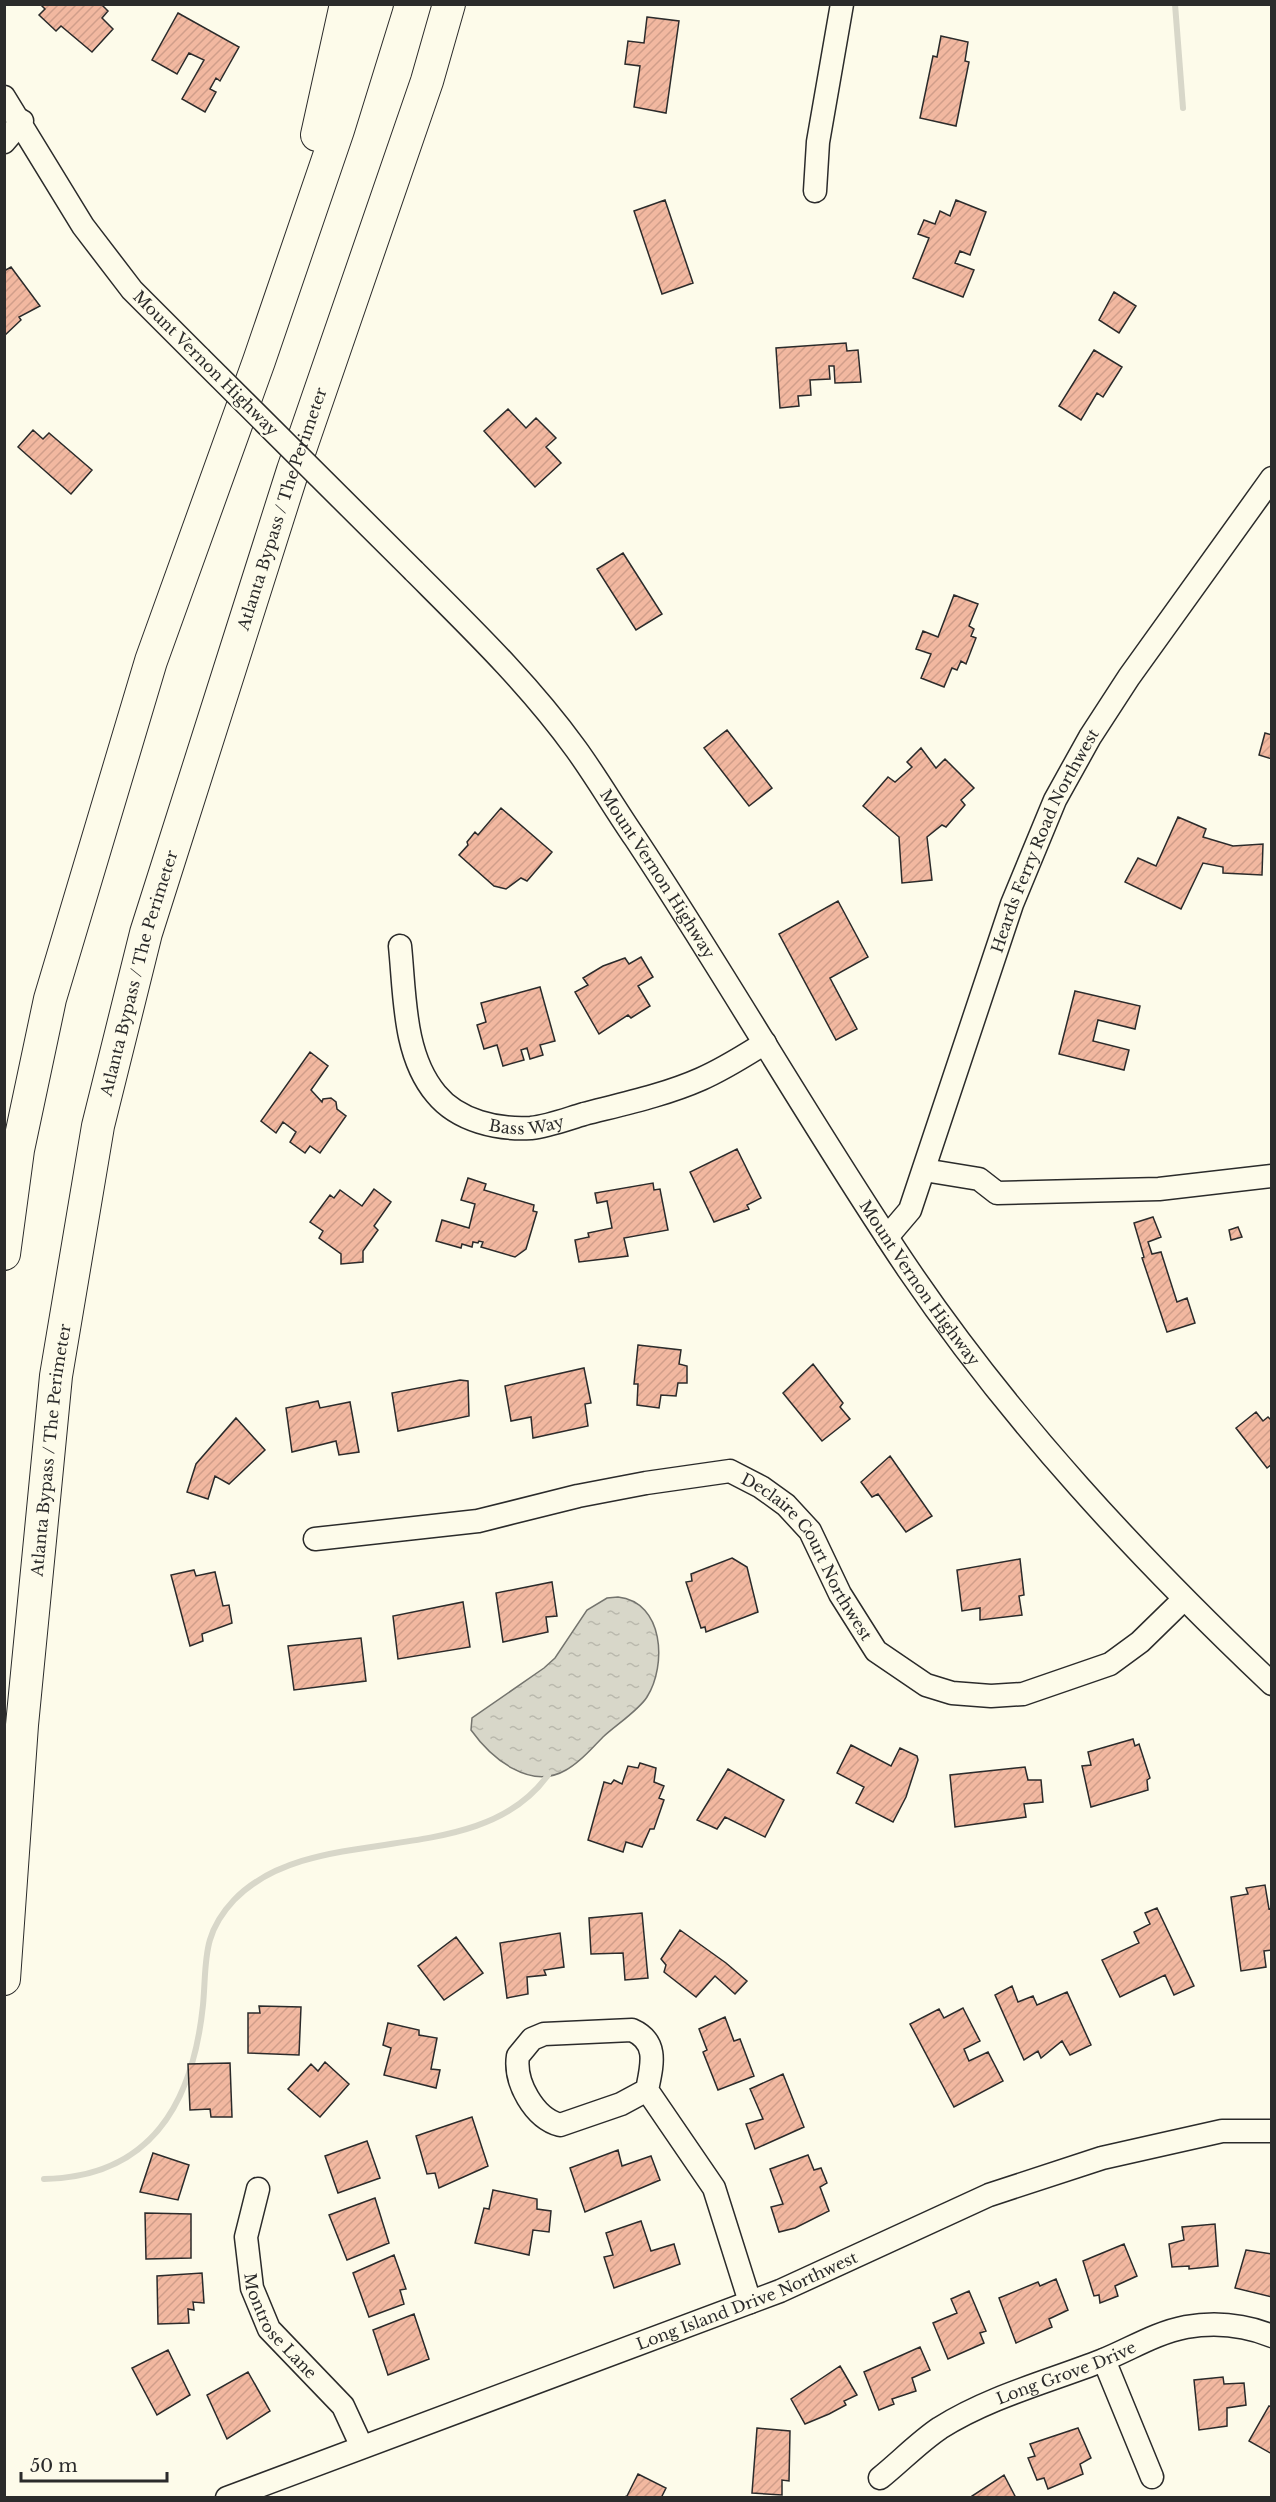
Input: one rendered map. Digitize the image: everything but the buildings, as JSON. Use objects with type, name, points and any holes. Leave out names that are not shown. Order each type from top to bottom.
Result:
[{"type":"highway","points":[[283,291],[346,4]]},
{"type":"highway","points":[[4,1254],[18,1150],[50,999],[151,661],[283,291],[338,130],[377,4]]},
{"type":"highway","name":"Atlanta Bypass / The Perimeter","points":[[4,1979],[22,1725],[56,1376],[98,1126],[146,933],[293,470],[427,81],[449,4]]},
{"type":"street","points":[[815,191],[819,142],[842,4]]},
{"type":"street","name":"Mount Vernon Highway","points":[[4,97],[22,121],[83,226],[132,290],[414,571],[529,690],[576,750],[667,886],[887,1237],[1001,1396],[1115,1527],[1183,1600],[1272,1684]]},
{"type":"street","points":[[4,142],[22,121]]},
{"type":"street","name":"Heards Ferry Road Northwest","points":[[887,1237],[910,1210],[1012,904],[1055,800],[1090,737],[1130,677],[1272,478]]},
{"type":"street","name":"Bass Way","points":[[400,946],[412,1043],[417,1061],[436,1095],[466,1117],[481,1122],[501,1127],[534,1128],[616,1106],[699,1080],[765,1043]]},
{"type":"street","points":[[924,1170],[980,1179],[997,1193],[1159,1189],[1272,1176]]},
{"type":"street","name":"Declaire Court Northwest","points":[[315,1539],[478,1521],[601,1492],[730,1472],[761,1487],[786,1505],[810,1532],[840,1594],[876,1651],[926,1685],[952,1693],[991,1696],[1023,1694],[1110,1664],[1140,1642],[1183,1600]]},
{"type":"street","points":[[647,2090],[621,2104],[560,2125],[542,2116],[532,2103],[519,2078],[518,2056],[532,2039],[544,2034],[632,2030],[641,2034],[650,2044],[653,2056],[647,2090],[714,2188],[750,2302]]},
{"type":"street","name":"Long Island Drive Northwest","points":[[227,2498],[361,2445],[750,2302],[841,2265],[1000,2192],[1102,2158],[1222,2131],[1272,2131]]},
{"type":"street","name":"Montrose Lane","points":[[258,2189],[246,2237],[252,2288],[269,2329],[343,2406],[361,2445]]},
{"type":"street","name":"Long Grove Drive","points":[[880,2478],[939,2429],[977,2407],[1104,2360],[1158,2335],[1187,2327],[1221,2325],[1253,2329],[1272,2336]]},
{"type":"street","points":[[1104,2360],[1152,2477]]},
{"type":"water","points":[[618,1597],[633,1601],[645,1610],[653,1622],[659,1653],[653,1684],[647,1697],[639,1707],[566,1770],[539,1777],[525,1774],[500,1760],[479,1741],[471,1730],[472,1718],[555,1658],[587,1610],[607,1598]]},
{"type":"waterway","points":[[1175,4],[1183,108]]},
{"type":"waterway","points":[[44,2179],[81,2175],[113,2165],[139,2149],[160,2128],[177,2102],[189,2073],[198,2040],[206,1962],[211,1937],[223,1913],[234,1900],[267,1875],[307,1860],[350,1850],[439,1836],[481,1824],[518,1805],[548,1775]]}]
